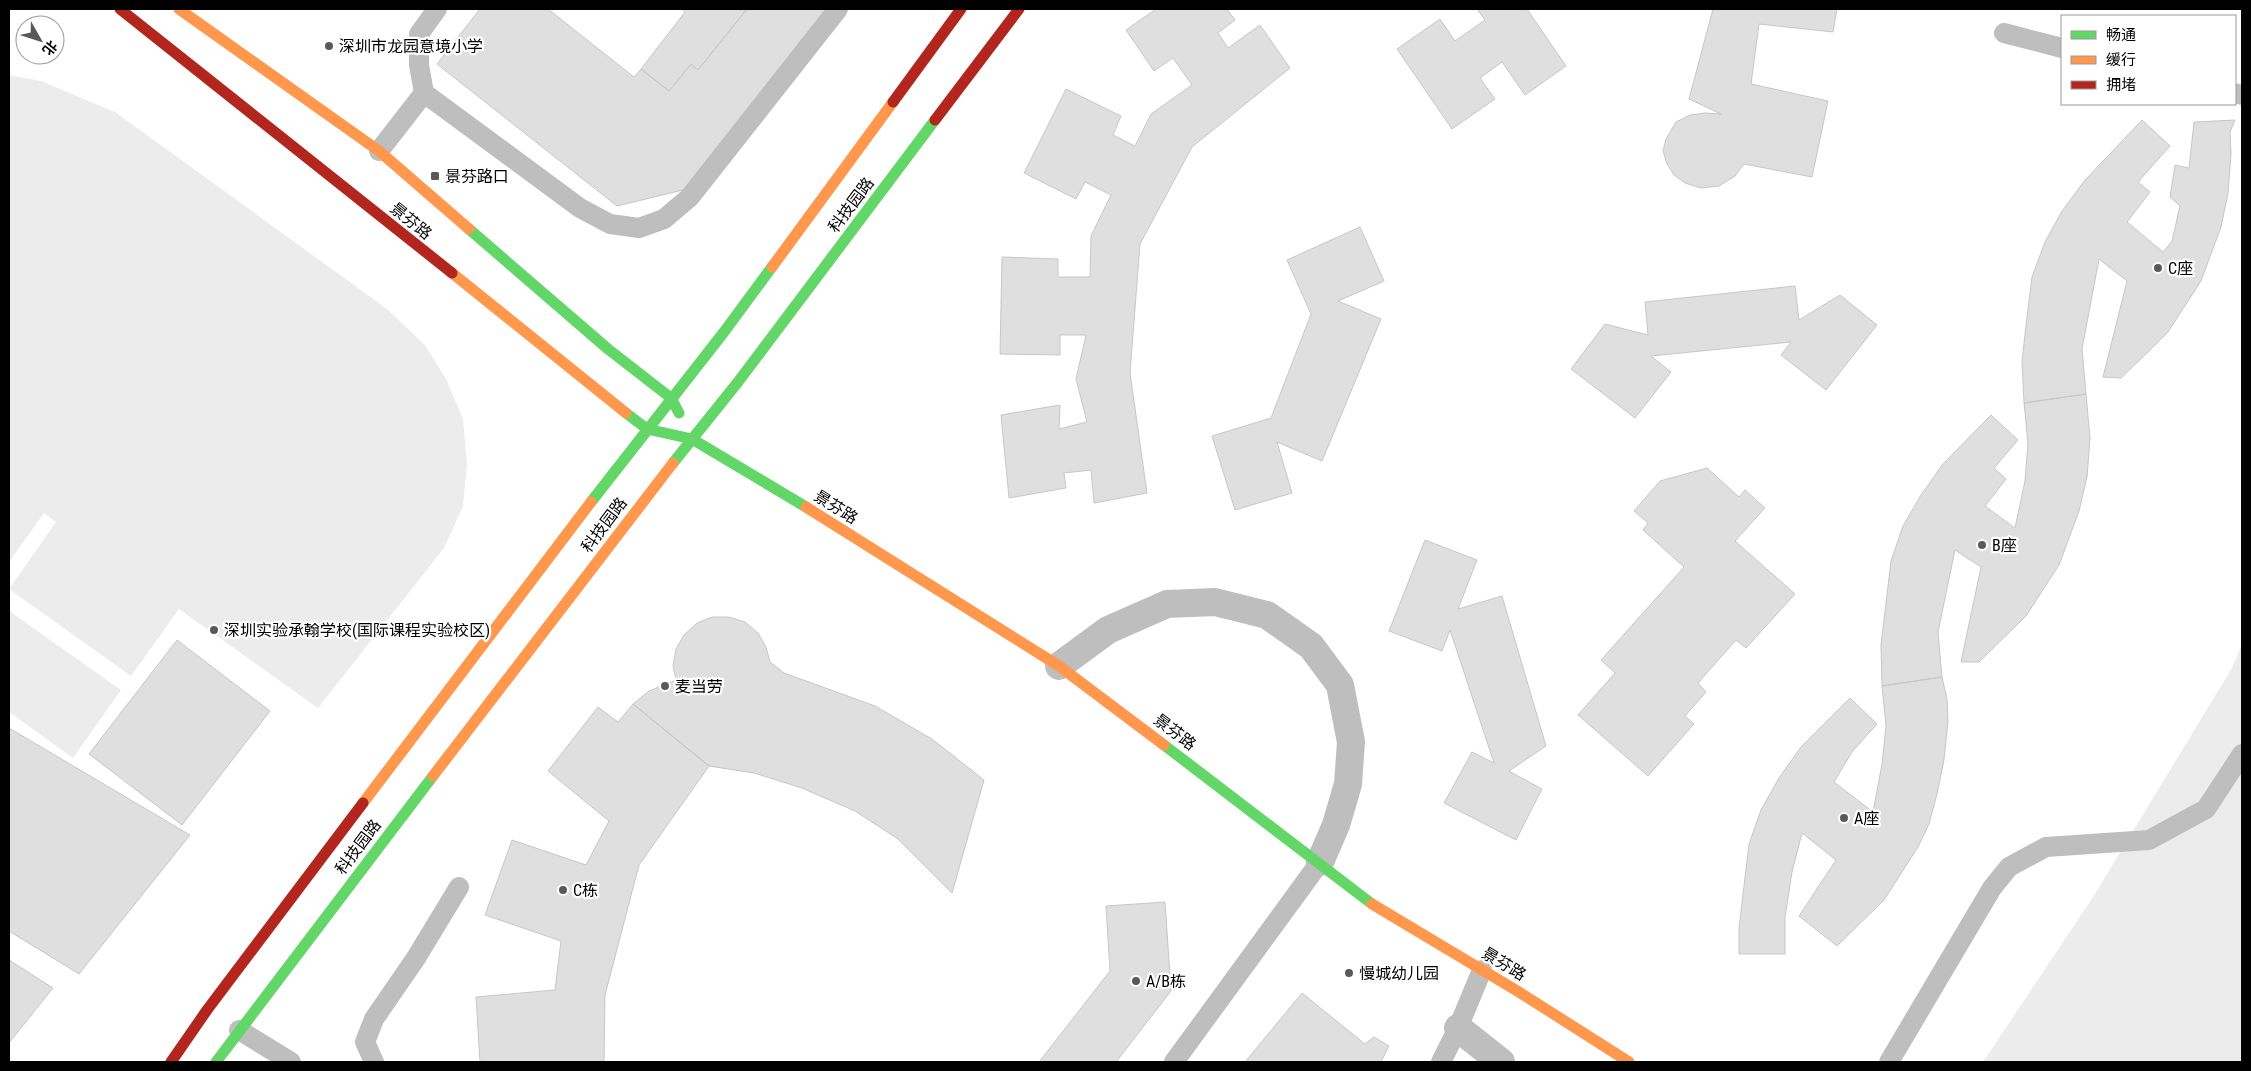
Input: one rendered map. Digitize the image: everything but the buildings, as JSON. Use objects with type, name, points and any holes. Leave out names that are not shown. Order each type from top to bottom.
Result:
[{"type":"main road","name":"景芬路","points":[[120,9],[647,430],[692,439],[753,474],[1059,666],[1320,862],[1378,908],[1482,970],[1629,1062]]},
{"type":"main road","name":"景芬路","points":[[178,9],[379,151],[608,349],[672,398],[692,439]]},
{"type":"main road","name":"科技园路","points":[[171,1062],[219,994],[647,430],[724,332],[961,9]]},
{"type":"main road","name":"科技园路","points":[[216,1062],[648,493],[738,382],[1019,9]]},
{"type":"street","points":[[1059,666],[1108,630],[1167,604],[1215,602],[1267,615],[1311,646],[1340,685],[1352,742],[1348,784],[1336,825],[1320,862]]},
{"type":"street","points":[[1458,1028],[1501,1062]]},
{"type":"lane","points":[[437,9],[419,34],[419,65],[424,93],[580,208],[610,224],[639,228],[664,219],[690,197],[838,9]]},
{"type":"lane","points":[[2004,33],[2061,48]]},
{"type":"lane","points":[[379,151],[424,93]]},
{"type":"lane","points":[[1889,1062],[1992,888],[2010,867],[2046,847],[2148,840],[2206,809],[2242,754]]},
{"type":"lane","points":[[1174,1062],[1320,862]]},
{"type":"lane","points":[[374,1062],[365,1042],[374,1020],[416,958],[459,887]]},
{"type":"lane","points":[[1441,1062],[1458,1028],[1482,970]]},
{"type":"lane","points":[[239,1030],[292,1062]]},
{"type":"shaded area","name":"深圳实验承翰学校(国际课程实验校区)","points":[[9,75],[41,81],[115,112],[387,309],[425,345],[446,379],[463,419],[467,465],[463,506],[444,548],[318,708],[179,609],[131,676],[9,589],[56,522],[44,513],[9,562]]},
{"type":"shaded area","points":[[9,611],[121,690],[73,758],[9,712]]},
{"type":"shaded area","points":[[2242,644],[2242,1062],[1983,1062],[2093,897],[2232,668]]},
{"type":"traffic: fast","points":[[673,463],[738,382],[935,120]]},
{"type":"traffic: fast","points":[[469,229],[608,349],[671,398],[679,413]]},
{"type":"traffic: fast","points":[[591,502],[724,332],[772,267]]},
{"type":"traffic: fast","points":[[626,413],[647,429],[692,439],[806,507]]},
{"type":"traffic: fast","points":[[1164,745],[1372,904]]},
{"type":"traffic: fast","points":[[216,1062],[433,776]]},
{"type":"traffic: slow","points":[[179,9],[379,151],[469,229]]},
{"type":"traffic: slow","points":[[772,267],[893,102]]},
{"type":"traffic: slow","points":[[452,273],[626,413]]},
{"type":"traffic: slow","points":[[433,776],[673,463]]},
{"type":"traffic: slow","points":[[363,803],[591,502]]},
{"type":"traffic: slow","points":[[806,507],[1059,666],[1164,745]]},
{"type":"traffic: slow","points":[[1372,904],[1519,992],[1629,1062]]},
{"type":"traffic: jam","points":[[120,9],[452,273]]},
{"type":"traffic: jam","points":[[893,102],[961,9]]},
{"type":"traffic: jam","points":[[935,120],[1019,9]]},
{"type":"traffic: jam","points":[[171,1062],[207,1010],[363,803]]},
{"type":"place","name":"深圳市龙园意境小学","points":[[329,46]]},
{"type":"place","name":"景芬路口","points":[[435,176]]},
{"type":"place","name":"C座","points":[[2158,268]]},
{"type":"place","name":"B座","points":[[1982,545]]},
{"type":"place","name":"深圳实验承翰学校(国际课程实验校区)","points":[[214,630]]},
{"type":"place","name":"麦当劳","points":[[665,686]]},
{"type":"place","name":"A座","points":[[1844,818]]},
{"type":"place","name":"C栋","points":[[563,890]]},
{"type":"place","name":"慢城幼儿园","points":[[1349,973]]},
{"type":"place","name":"A/B栋","points":[[1136,981]]}]
